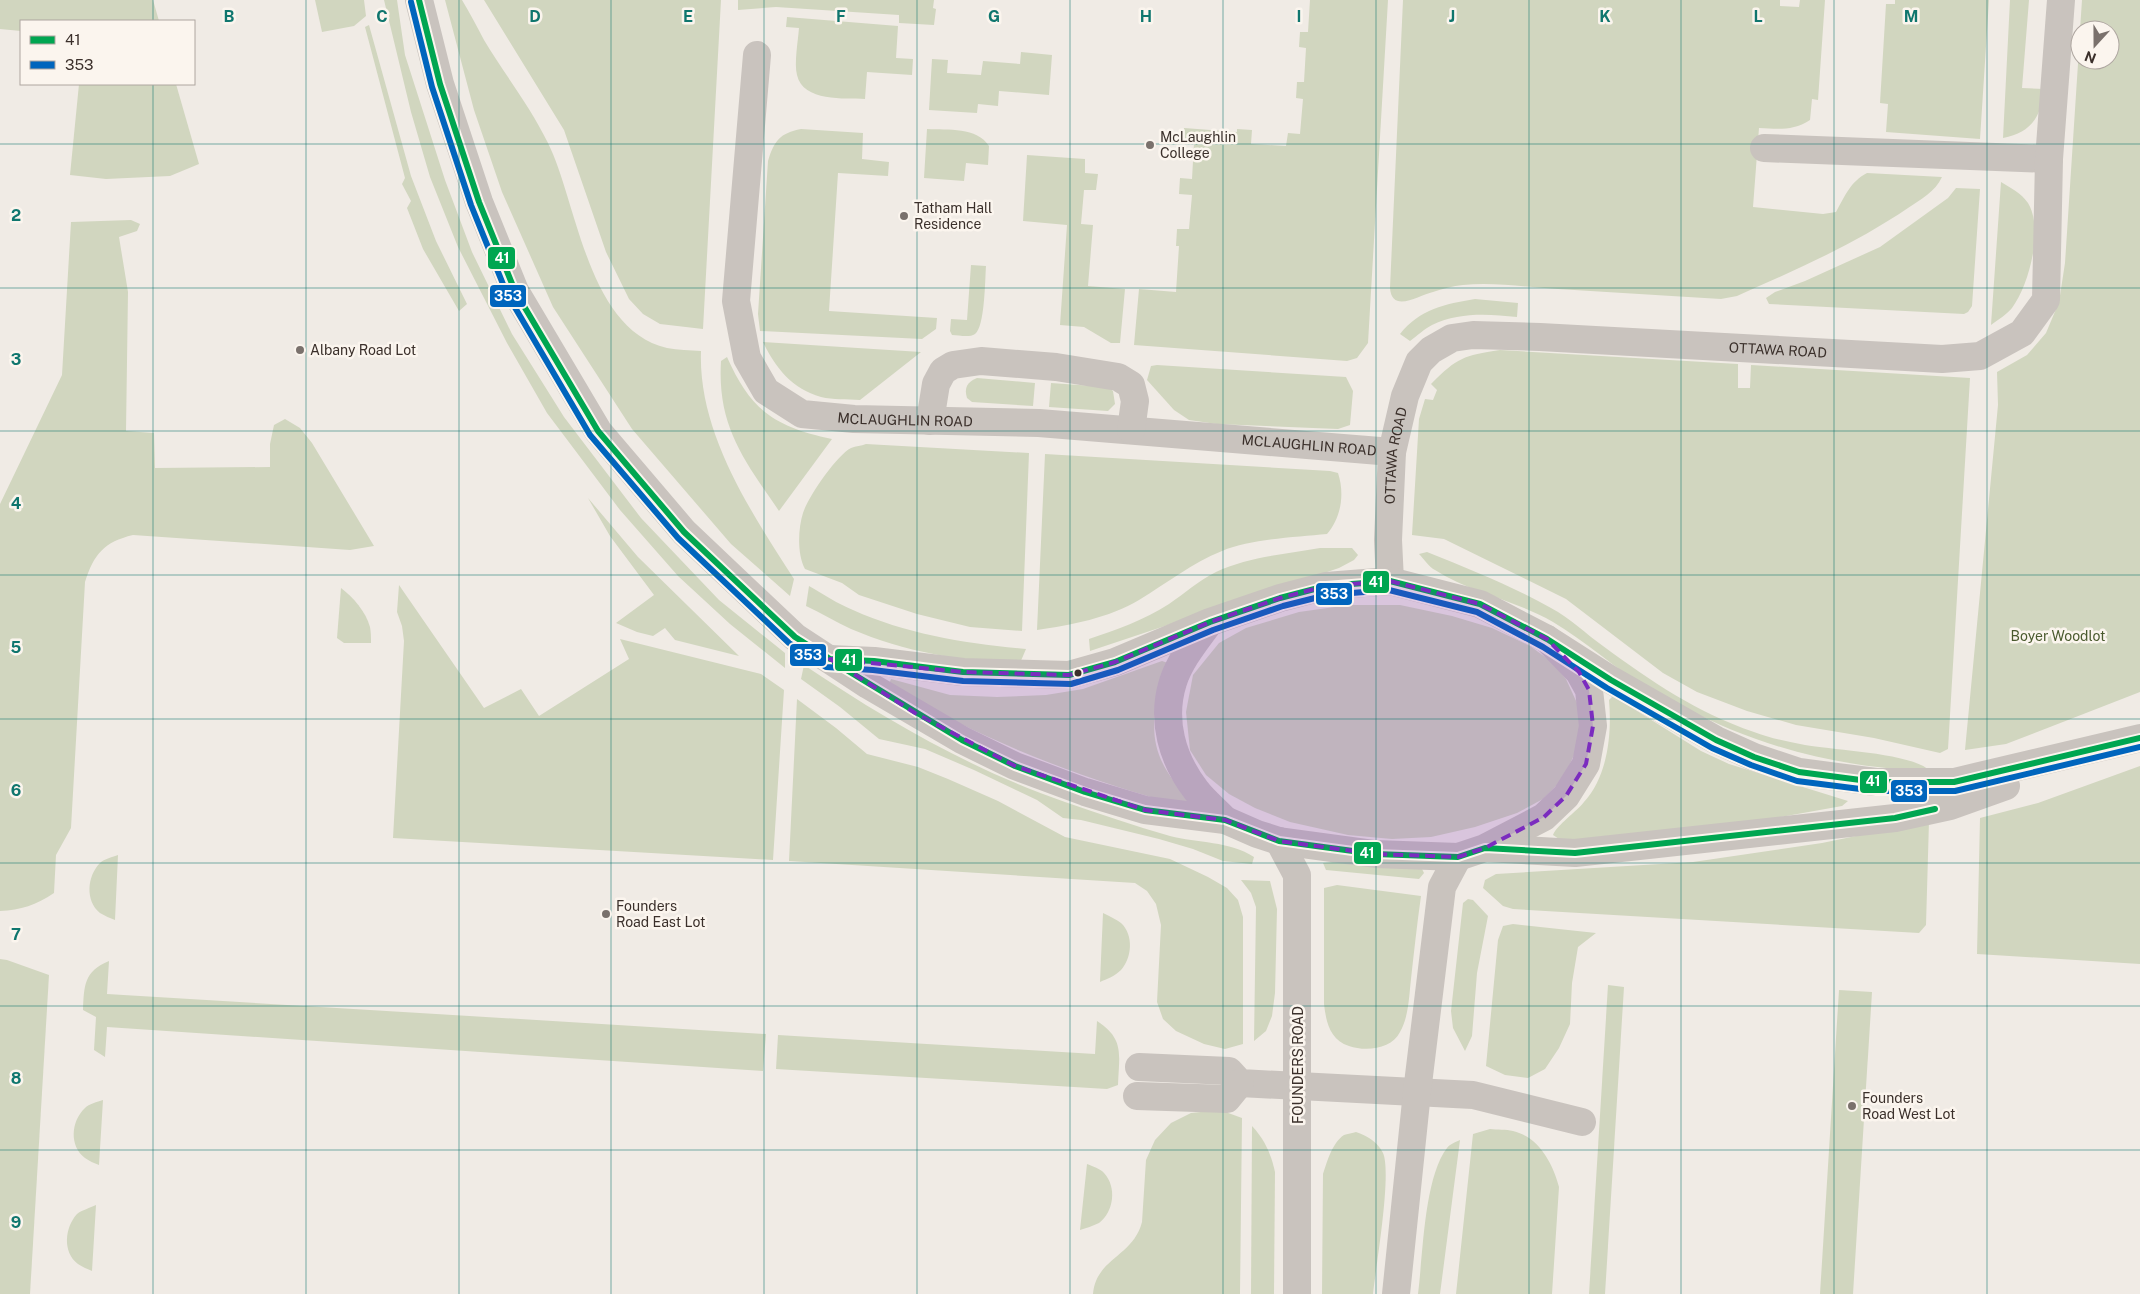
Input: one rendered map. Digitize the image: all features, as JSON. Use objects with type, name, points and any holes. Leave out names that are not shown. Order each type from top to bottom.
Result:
[{"type":"street","points":[[419,0],[446,102],[479,202],[515,291],[598,431],[684,532],[795,637],[868,685],[962,740],[1015,766],[1085,792],[1145,810],[1225,820],[1278,841],[1375,854],[1458,857],[1485,848],[1544,817],[1566,796],[1586,764],[1593,726],[1589,690],[1579,672],[1547,639]]},
{"type":"street","name":"OTTAWA ROAD","points":[[1390,581],[1388,540],[1392,452],[1405,396],[1419,362],[1431,350],[1452,338],[1472,335],[1540,337],[1930,359],[1980,356],[2022,333],[2046,300],[2049,159],[2061,0]]},
{"type":"street","name":"MCLAUGHLIN ROAD","points":[[757,55],[736,301],[747,358],[766,391],[802,414],[854,419],[1039,423],[1392,452]]},
{"type":"street","points":[[1764,148],[2049,159]]},
{"type":"street","points":[[930,421],[936,384],[943,372],[953,365],[981,361],[1056,367],[1118,377],[1131,385],[1135,401],[1131,430]]},
{"type":"street","points":[[830,659],[874,661],[963,672],[1069,675],[1115,662],[1210,622],[1280,598],[1326,586],[1390,581],[1480,604],[1547,639],[1611,680],[1716,740],[1799,772],[1876,782],[1954,782],[2140,738]]},
{"type":"street","points":[[1210,622],[1188,651],[1173,681],[1168,707],[1170,742],[1184,772],[1197,791],[1225,820]]},
{"type":"street","points":[[1485,848],[1575,853],[1895,818],[1950,806],[2140,738]]},
{"type":"street","name":"FOUNDERS ROAD","points":[[1278,841],[1298,875],[1297,1294]]},
{"type":"street","points":[[1396,1294],[1417,1092],[1442,887],[1458,857]]},
{"type":"street","points":[[1139,1067],[1229,1071],[1240,1083],[1473,1095],[1582,1122]]},
{"type":"street","points":[[1137,1096],[1227,1099],[1240,1083]]},
{"type":"highlighted area","points":[[1390,581],[1480,604],[1547,639],[1579,672],[1589,690],[1593,726],[1586,764],[1566,796],[1544,817],[1485,848],[1458,857],[1375,854],[1279,841],[1225,820],[1145,810],[1015,766],[915,713],[830,659],[963,672],[1069,675],[1115,662],[1210,622],[1280,598],[1326,586]]},
{"type":"green space","points":[[0,0],[153,0],[159,20],[20,20],[20,31],[0,29]]},
{"type":"green space","points":[[315,0],[364,0],[366,16],[354,26],[322,32]]},
{"type":"green space","points":[[384,0],[397,0],[405,55],[445,180],[472,252],[512,334],[564,417],[641,518],[719,600],[785,653],[785,668],[730,624],[678,576],[620,510],[547,413],[507,343],[458,247],[430,177],[411,112]]},
{"type":"green space","points":[[445,0],[462,0],[484,40],[541,129],[558,169],[589,261],[602,291],[619,317],[640,336],[667,348],[701,351],[702,382],[708,412],[718,442],[730,471],[745,499],[794,579],[790,596],[731,544],[632,429],[553,307],[502,192],[474,110]]},
{"type":"green space","points":[[484,0],[721,0],[703,329],[660,324],[643,314],[629,299],[606,252],[564,130]]},
{"type":"green space","points":[[738,0],[934,0],[933,8],[936,9],[934,25],[899,23],[899,15],[776,7],[738,10]]},
{"type":"green space","points":[[1310,0],[1388,0],[1368,343],[1357,358],[1347,361],[1134,345],[1139,289],[1176,292],[1179,246],[1176,246],[1177,229],[1189,229],[1192,195],[1179,194],[1180,178],[1192,179],[1194,143],[1184,142],[1184,128],[1237,132],[1237,129],[1252,130],[1251,144],[1286,146],[1288,133],[1300,134],[1303,99],[1296,98],[1297,82],[1304,82],[1306,48],[1299,47],[1300,32],[1308,32]]},
{"type":"green space","points":[[1403,0],[1780,0],[1780,6],[1799,7],[1800,0],[1825,0],[1818,100],[1812,99],[1810,120],[1804,124],[1786,128],[1759,128],[1753,207],[1823,214],[1836,212],[1852,185],[1867,173],[1942,177],[1936,187],[1927,195],[1888,221],[1846,245],[1737,296],[1721,299],[1474,284],[1455,286],[1407,301],[1396,300],[1392,296],[1390,288]]},
{"type":"green space","points":[[1895,0],[1989,0],[1980,139],[1886,132],[1888,104],[1880,103],[1886,4],[1895,4]]},
{"type":"green space","points":[[2010,0],[2029,0],[2022,88],[2044,89],[2040,108],[2033,122],[2021,132],[2003,138]]},
{"type":"green space","name":"Boyer Woodlot","points":[[2082,0],[2140,0],[2140,692],[2006,744],[1965,750],[1998,405],[1997,372],[2027,355],[2046,333],[2059,302],[2065,263],[2078,70],[2120,70],[2120,20],[2081,20]]},
{"type":"green space","points":[[787,17],[898,26],[896,58],[913,59],[912,75],[867,72],[865,99],[826,97],[807,90],[801,84],[796,70],[799,28],[786,27]]},
{"type":"green space","points":[[369,25],[411,176],[436,241],[467,304],[459,311],[423,249],[407,208],[411,201],[402,184],[405,178],[365,27]]},
{"type":"green space","points":[[1021,52],[1052,55],[1049,95],[999,91],[998,106],[978,104],[977,113],[929,110],[932,59],[948,60],[947,73],[981,75],[983,61],[1020,64]]},
{"type":"green space","points":[[79,85],[176,85],[199,164],[170,176],[106,179],[70,175]]},
{"type":"green space","points":[[801,129],[863,133],[862,159],[889,162],[888,176],[838,173],[829,311],[937,318],[936,329],[922,339],[760,331],[758,314],[768,161],[779,139],[788,133]]},
{"type":"green space","points":[[927,129],[953,130],[977,135],[989,146],[988,165],[966,163],[964,181],[924,178]]},
{"type":"green space","points":[[1027,155],[1085,159],[1085,173],[1098,174],[1096,190],[1084,190],[1081,224],[1093,225],[1088,286],[1125,289],[1120,343],[1111,343],[1084,327],[1060,325],[1067,225],[1023,221]]},
{"type":"green space","points":[[2001,182],[2019,194],[2028,203],[2033,214],[2035,227],[2034,242],[2029,272],[2018,298],[2010,310],[1991,325]]},
{"type":"green space","points":[[1956,188],[1980,189],[1972,306],[1968,312],[1964,314],[1769,304],[1766,298],[1775,292],[1805,281],[1880,247],[1948,198]]},
{"type":"green space","points":[[131,220],[140,224],[137,231],[119,237],[128,292],[126,431],[154,433],[155,468],[270,467],[270,444],[274,425],[285,419],[300,428],[312,443],[374,546],[350,550],[133,535],[107,546],[96,557],[85,582],[71,828],[56,855],[54,893],[28,906],[0,911],[0,504],[62,375],[71,222]]},
{"type":"green space","points":[[971,265],[986,266],[981,322],[978,330],[973,335],[952,335],[950,331],[951,319],[967,320]]},
{"type":"green space","points":[[1475,299],[1518,303],[1517,317],[1463,316],[1432,325],[1410,341],[1400,334],[1425,313],[1453,303]]},
{"type":"green space","points":[[763,342],[921,352],[860,400],[835,399],[821,397],[801,389],[793,383],[773,360]]},
{"type":"green space","points":[[1500,350],[1738,364],[1738,388],[1750,388],[1751,365],[1970,378],[1948,749],[1940,753],[1874,738],[1796,725],[1747,711],[1697,692],[1663,673],[1566,599],[1444,539],[1412,535],[1419,419],[1425,399],[1433,400],[1437,390],[1431,384],[1448,368],[1462,359]]},
{"type":"green space","points":[[727,357],[746,391],[767,414],[795,429],[832,439],[779,511],[744,458],[728,424],[723,405],[721,384],[721,361]]},
{"type":"green space","points":[[1151,366],[1346,377],[1353,391],[1350,425],[1338,429],[1217,424],[1189,420],[1174,410],[1147,380]]},
{"type":"green space","points":[[977,378],[1035,383],[1033,406],[972,402],[967,398],[966,388],[971,381]]},
{"type":"green space","points":[[1051,383],[1107,387],[1113,391],[1115,404],[1108,411],[1049,407]]},
{"type":"green space","points":[[866,444],[1029,453],[1022,631],[970,627],[917,614],[859,595],[842,583],[805,569],[802,563],[799,534],[801,519],[806,506],[838,459],[851,448]]},
{"type":"green space","points":[[1045,454],[1330,471],[1338,473],[1341,489],[1340,505],[1336,521],[1327,534],[1274,539],[1234,547],[1200,561],[1139,600],[1115,612],[1076,623],[1037,630]]},
{"type":"green space","points":[[588,498],[638,557],[739,656],[675,640],[665,628],[653,636],[637,632],[616,623],[654,595],[610,536]]},
{"type":"green space","points":[[1320,548],[1352,548],[1358,555],[1354,560],[1339,568],[1090,651],[1089,639],[1150,615],[1216,572],[1254,559]]},
{"type":"green space","points":[[1427,552],[1506,585],[1551,608],[1565,616],[1603,646],[1657,684],[1733,724],[1792,743],[1871,753],[1907,760],[1921,765],[1930,771],[1865,765],[1803,753],[1742,734],[1712,721],[1646,688],[1577,637],[1553,622],[1524,608],[1463,585],[1435,570],[1419,554]]},
{"type":"green space","points":[[399,585],[484,708],[521,689],[539,716],[629,659],[620,639],[761,674],[784,690],[773,860],[393,838],[404,641],[402,626],[397,612]]},
{"type":"green space","points":[[809,586],[847,608],[894,626],[960,641],[1026,649],[1020,663],[956,658],[892,644],[851,629],[806,606]]},
{"type":"green space","points":[[341,588],[362,610],[370,627],[371,643],[344,643],[337,638]]},
{"type":"green space","points":[[1349,605],[1400,605],[1452,616],[1492,628],[1530,646],[1552,662],[1566,679],[1577,703],[1580,727],[1575,753],[1563,779],[1543,799],[1517,813],[1475,827],[1431,837],[1392,839],[1348,835],[1290,822],[1255,808],[1229,794],[1206,775],[1190,750],[1186,712],[1193,675],[1219,643],[1246,628],[1299,612]]},
{"type":"green space","points":[[1162,661],[1168,663],[1157,703],[1154,721],[1155,737],[1158,753],[1165,768],[1191,801],[1187,807],[1127,790],[1040,759],[955,721],[889,684],[891,679],[950,695],[997,697],[1046,695],[1083,689]]},
{"type":"green space","points":[[804,665],[898,724],[997,775],[1065,802],[1170,836],[1235,848],[1254,857],[1252,864],[1223,861],[1193,849],[1159,839],[1081,820],[1063,818],[1037,800],[974,770],[925,749],[879,739],[840,707],[801,679]]},
{"type":"green space","points":[[1613,696],[1701,751],[1729,764],[1848,801],[1842,806],[1737,825],[1597,839],[1559,839],[1553,835],[1555,831],[1592,792],[1603,767],[1609,740],[1609,700]]},
{"type":"green space","points":[[797,699],[867,754],[918,767],[948,779],[998,801],[1065,837],[1170,859],[1227,888],[1238,900],[1243,917],[1243,1044],[1225,1049],[1204,1044],[1176,1031],[1163,1019],[1157,1002],[1161,925],[1156,904],[1147,891],[1135,883],[789,861]]},
{"type":"green space","points":[[2140,766],[2140,964],[1977,954],[1980,818],[2038,803]]},
{"type":"green space","points":[[1929,821],[1926,925],[1919,933],[1513,909],[1503,906],[1483,888],[1485,880],[1496,874],[1693,862],[1822,843]]},
{"type":"green space","points":[[118,855],[115,920],[100,913],[95,908],[90,895],[90,881],[100,863]]},
{"type":"green space","points":[[1323,863],[1421,867],[1424,873],[1419,879],[1326,870]]},
{"type":"green space","points":[[1241,880],[1270,881],[1277,909],[1275,993],[1272,1016],[1266,1031],[1254,1041],[1256,907],[1251,893]]},
{"type":"green space","points":[[1337,885],[1421,896],[1407,1013],[1403,1026],[1396,1038],[1378,1048],[1356,1048],[1343,1043],[1333,1035],[1326,1017],[1324,1004],[1324,888]]},
{"type":"green space","points":[[1468,899],[1473,900],[1488,916],[1477,973],[1472,1036],[1465,1051],[1453,1028],[1451,1011],[1463,903]]},
{"type":"green space","points":[[1103,913],[1121,923],[1128,934],[1130,946],[1125,965],[1121,970],[1114,976],[1100,982]]},
{"type":"green space","points":[[1513,924],[1596,933],[1578,947],[1572,983],[1570,1024],[1559,1048],[1545,1069],[1528,1078],[1505,1075],[1486,1066],[1498,940],[1503,926]]},
{"type":"green space","points":[[0,959],[49,975],[30,1294],[0,1294]]},
{"type":"green space","points":[[109,961],[107,994],[766,1034],[763,1071],[107,1027],[105,1057],[94,1050],[96,1017],[83,1010],[87,980],[95,969]]},
{"type":"green space","points":[[1608,985],[1624,987],[1605,1294],[1589,1294]]},
{"type":"green space","points":[[1839,990],[1872,992],[1853,1294],[1820,1294]]},
{"type":"green space","points":[[1097,1021],[1112,1034],[1118,1048],[1118,1085],[1107,1089],[776,1069],[778,1035],[1095,1054]]},
{"type":"green space","points":[[103,1100],[99,1165],[80,1153],[76,1147],[74,1133],[80,1113],[91,1104]]},
{"type":"green space","points":[[1220,1110],[1242,1118],[1240,1294],[1093,1294],[1101,1272],[1131,1243],[1142,1222],[1146,1160],[1155,1140],[1171,1123],[1191,1113]]},
{"type":"green space","points":[[1252,1126],[1267,1148],[1275,1172],[1274,1294],[1251,1294]]},
{"type":"green space","points":[[1490,1129],[1513,1131],[1530,1139],[1544,1153],[1553,1169],[1559,1187],[1552,1294],[1456,1294],[1473,1134]]},
{"type":"green space","points":[[1356,1132],[1368,1137],[1378,1145],[1383,1153],[1385,1164],[1385,1199],[1373,1294],[1322,1294],[1323,1174],[1330,1153],[1336,1143],[1344,1135]]},
{"type":"green space","points":[[1460,1140],[1440,1294],[1418,1294],[1426,1218],[1433,1178],[1439,1161],[1447,1148]]},
{"type":"green space","points":[[1087,1164],[1104,1173],[1111,1185],[1112,1199],[1108,1213],[1099,1223],[1080,1230]]},
{"type":"green space","points":[[96,1205],[92,1271],[73,1259],[69,1253],[67,1239],[70,1226],[77,1214]]},
{"type":"transit line","name":"41","points":[[419,0],[440,84],[479,202],[515,291],[598,431],[684,532],[795,637],[830,659],[874,661],[963,672],[1069,675],[1115,662],[1210,622],[1280,598],[1326,586],[1390,581],[1480,604],[1547,639],[1611,680],[1716,740],[1754,757],[1799,772],[1876,782],[1954,782],[2140,738]]},
{"type":"transit line","name":"353","points":[[411,2],[432,87],[471,205],[507,294],[590,435],[678,538],[789,643],[826,667],[873,670],[963,681],[1071,684],[1118,670],[1213,630],[1283,606],[1327,595],[1389,590],[1477,612],[1543,647],[1607,688],[1712,748],[1751,765],[1797,781],[1876,791],[1955,791],[2140,747]]},
{"type":"transit line","name":"41","points":[[835,663],[962,740],[1015,766],[1085,792],[1145,810],[1225,820],[1279,841],[1375,854],[1458,857],[1485,848],[1575,853],[1895,818],[1935,809]]},
{"type":"place","name":"McLaughlin College","points":[[1150,145]]},
{"type":"place","name":"Tatham Hall Residence","points":[[904,216]]},
{"type":"place","name":"Albany Road Lot","points":[[300,350]]},
{"type":"place","name":"Founders Road East Lot","points":[[606,914]]},
{"type":"place","name":"Founders Road West Lot","points":[[1852,1106]]}]
